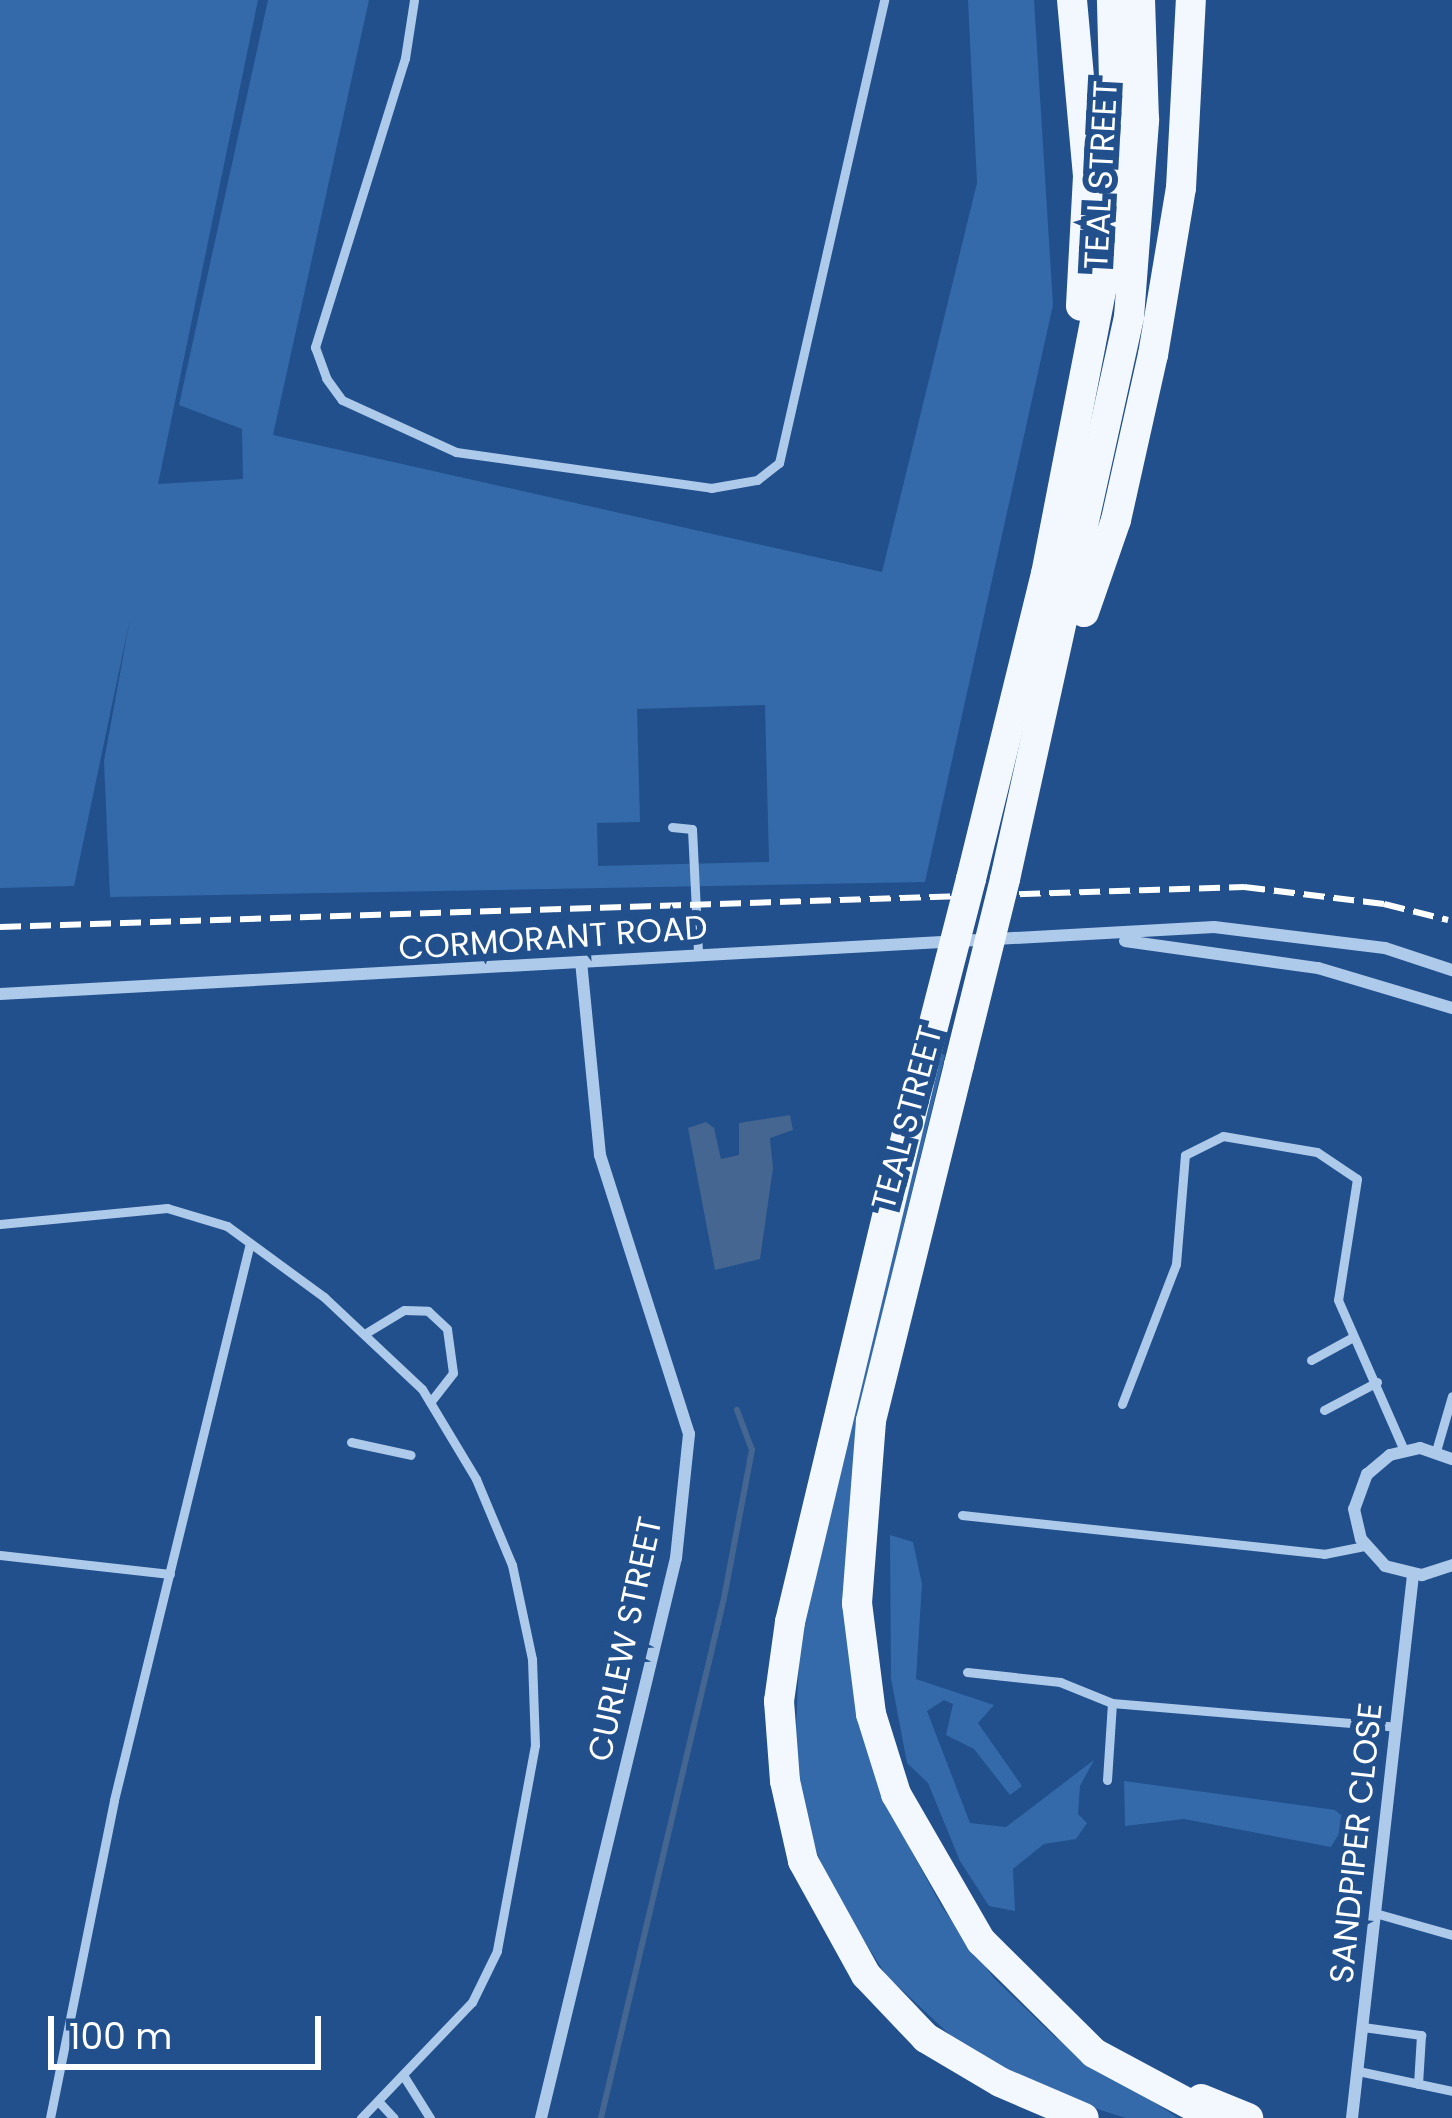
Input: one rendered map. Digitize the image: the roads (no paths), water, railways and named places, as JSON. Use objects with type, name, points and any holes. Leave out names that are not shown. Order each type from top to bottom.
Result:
[{"type":"main road","points":[[1046,574],[1079,332],[1088,176],[1072,0]]},
{"type":"main road","name":"TEAL STREET","points":[[1084,2118],[926,2038],[866,1975],[803,1861],[785,1781],[779,1701],[790,1622],[1046,574],[1102,287],[1116,156],[1112,0]]},
{"type":"main road","name":"TEAL STREET","points":[[1140,0],[1144,120],[1129,317],[1005,879],[871,1421],[857,1556],[863,1678],[883,1758],[933,1870],[1007,1970],[1122,2071],[1215,2118]]},
{"type":"main road","points":[[1034,754],[1116,520],[1153,355],[1181,188],[1191,0]]},
{"type":"main road","points":[[1122,2071],[1249,2118]]},
{"type":"street","name":"CORMORANT ROAD","points":[[0,994],[698,952],[1237,929],[1385,948],[1452,970]]},
{"type":"street","name":"CORMORANT ROAD","points":[[1110,938],[1318,968],[1452,1008]]},
{"type":"street","name":"CURLEW STREET","points":[[541,2118],[676,1558],[689,1434],[600,1155],[580,962]]},
{"type":"street","points":[[1452,1459],[1436,1451],[1404,1450],[1377,1463],[1359,1487],[1355,1517],[1364,1546],[1385,1566],[1413,1575],[1452,1565]]},
{"type":"street","name":"SANDPIPER CLOSE","points":[[1352,2118],[1413,1575]]},
{"type":"lane","points":[[414,0],[405,58],[315,346],[326,378],[342,400],[456,452],[711,488],[757,480],[779,463],[884,0]]},
{"type":"lane","points":[[672,827],[692,830],[698,952]]},
{"type":"lane","points":[[1123,1404],[1176,1264],[1185,1155],[1223,1136],[1317,1152],[1357,1179],[1338,1300],[1404,1450]]},
{"type":"lane","points":[[0,1224],[167,1208],[196,1212],[250,1243],[366,1333],[430,1402],[476,1479],[512,1564],[532,1659],[535,1745],[521,1848],[487,1980],[361,2118]]},
{"type":"lane","points":[[50,2118],[170,1574],[250,1243]]},
{"type":"lane","points":[[366,1333],[404,1310],[428,1312],[447,1329],[454,1372],[430,1402]]},
{"type":"lane","points":[[1311,1360],[1353,1337]]},
{"type":"lane","points":[[1324,1410],[1377,1382]]},
{"type":"lane","points":[[1436,1451],[1452,1396]]},
{"type":"lane","points":[[351,1442],[411,1455]]},
{"type":"lane","points":[[962,1514],[1324,1554],[1364,1546]]},
{"type":"lane","points":[[0,1555],[170,1574]]},
{"type":"lane","points":[[967,1672],[1060,1682],[1112,1703],[1396,1727]]},
{"type":"lane","points":[[1108,1780],[1112,1703]]},
{"type":"lane","points":[[1376,1913],[1452,1935]]},
{"type":"lane","points":[[1363,2027],[1421,2035],[1418,2084]]},
{"type":"lane","points":[[1358,2071],[1452,2091]]},
{"type":"lane","points":[[403,2075],[430,2118]]},
{"type":"lane","points":[[378,2101],[394,2118]]},
{"type":"waterway","points":[[601,2118],[724,1598],[752,1450],[737,1410]]},
{"type":"railway","points":[[0,927],[1244,887],[1384,904],[1448,920]]}]
